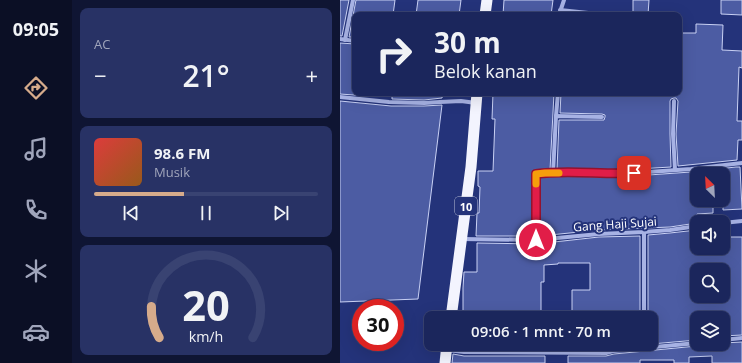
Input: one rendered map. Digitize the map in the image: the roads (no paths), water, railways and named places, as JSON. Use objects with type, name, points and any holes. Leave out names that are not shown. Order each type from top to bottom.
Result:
[{"type":"highway","points":[[485,12],[487,0]]},
{"type":"highway","name":"10","points":[[452,311],[471,167],[476,98]]},
{"type":"highway","points":[[445,363],[446,351]]},
{"type":"street","points":[[352,41],[342,40],[353,0]]},
{"type":"street","points":[[564,0],[560,10],[579,12]]},
{"type":"street","points":[[553,173],[558,96]]},
{"type":"street","points":[[340,97],[389,102],[424,103],[461,101],[476,98]]},
{"type":"street","points":[[674,101],[673,134],[675,170]]},
{"type":"street","points":[[556,116],[602,117]]},
{"type":"street","points":[[536,240],[536,174],[620,174],[691,169],[742,163]]},
{"type":"street","points":[[730,222],[742,221]]},
{"type":"street","name":"Gang Haji Sujai","points":[[461,239],[536,240],[599,234],[644,232],[690,227]]},
{"type":"street","points":[[644,232],[644,311]]},
{"type":"street","points":[[730,339],[742,338]]},
{"type":"street","points":[[658,345],[690,343]]},
{"type":"street","points":[[461,351],[606,353],[613,351]]}]
